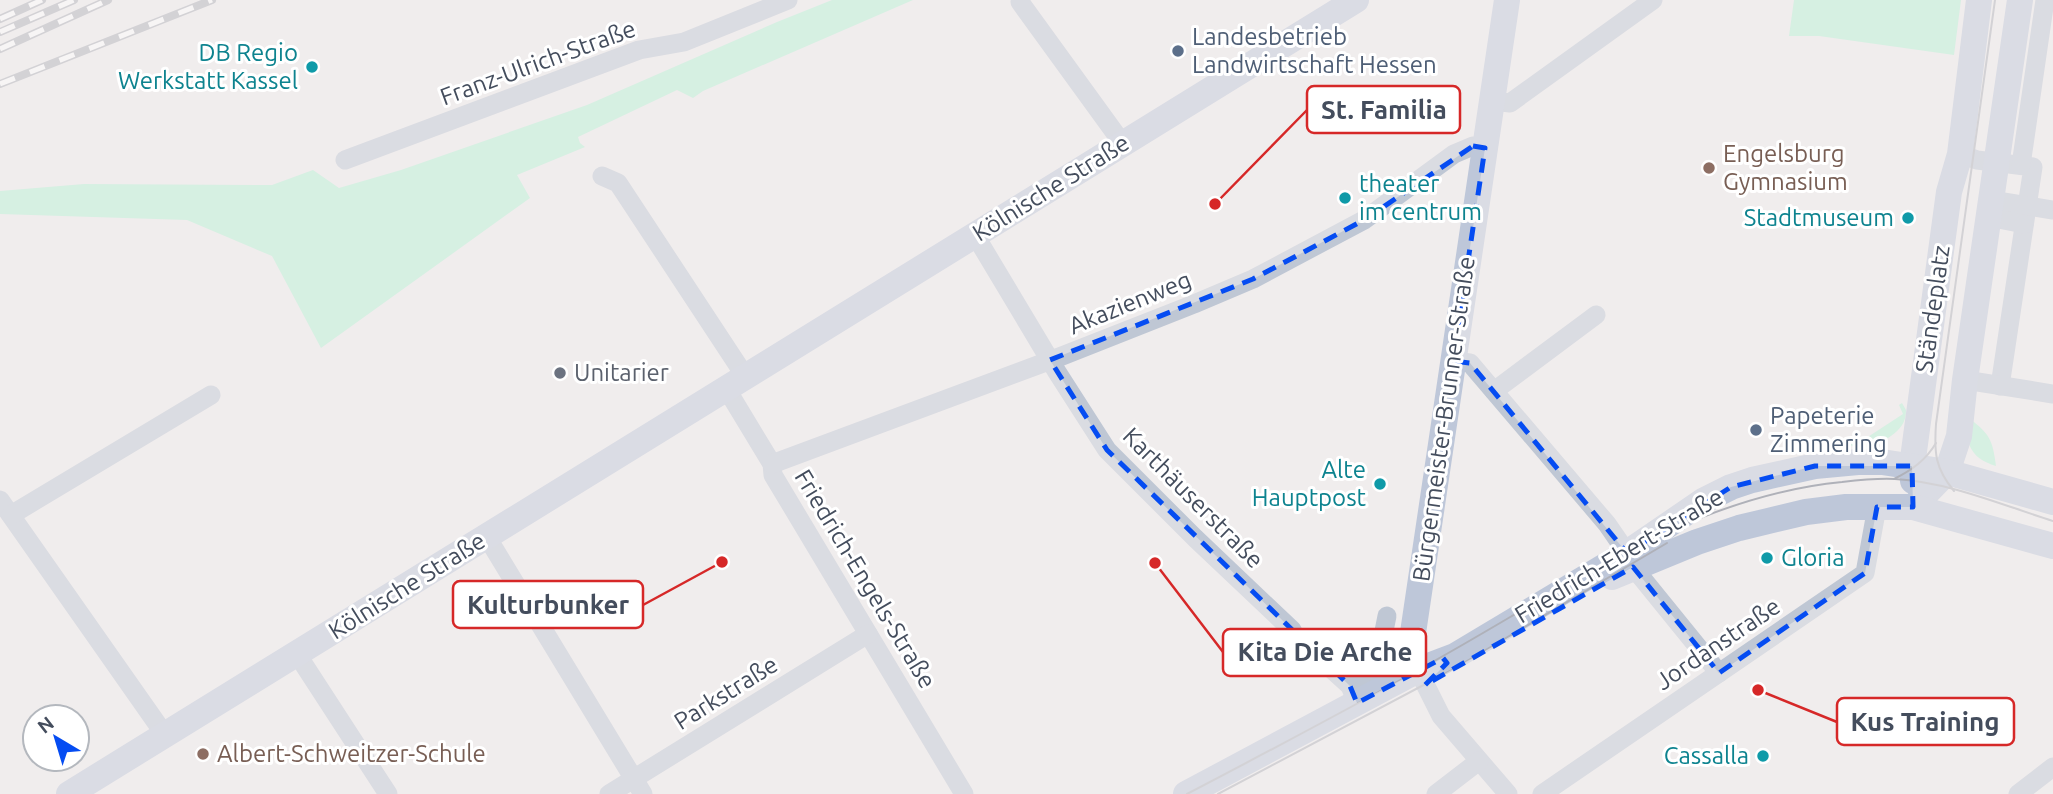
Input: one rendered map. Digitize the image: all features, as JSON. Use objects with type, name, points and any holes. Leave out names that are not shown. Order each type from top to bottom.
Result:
[{"type":"main road","name":"Kölnische Straße","points":[[69,794],[1356,0]]},
{"type":"main road","name":"Bürgermeister-Brunner-Straße","points":[[1413,672],[1410,653],[1507,0]]},
{"type":"main road","name":"Ständeplatz","points":[[1913,507],[1912,466],[1949,192],[1960,154],[1979,0]]},
{"type":"main road","name":"Ständeplatz","points":[[1947,472],[1959,436],[1989,208],[2009,164],[2020,0]]},
{"type":"main road","points":[[1959,436],[1965,458],[1986,484]]},
{"type":"main road","name":"Friedrich-Ebert-Straße","points":[[1413,672],[1590,589],[1703,501],[1752,480],[1815,466],[1882,462],[1947,472],[2053,502]]},
{"type":"main road","points":[[1913,507],[1947,472]]},
{"type":"main road","name":"Friedrich-Ebert-Straße","points":[[1186,794],[1370,687],[1455,656],[1630,560],[1780,518],[1846,507],[1913,507],[2053,546]]},
{"type":"main road","name":"Friedrich-Ebert-Straße","points":[[1219,794],[1258,774],[1312,740],[1370,687]]},
{"type":"street","name":"Franz-Ulrich-Straße","points":[[345,160],[613,59],[639,50],[684,42],[788,0]]},
{"type":"street","points":[[1492,101],[1510,103],[1653,0]]},
{"type":"street","name":"Ständeplatz","points":[[2000,386],[2033,167],[2009,164],[2045,0]]},
{"type":"street","points":[[1020,2],[1123,144]]},
{"type":"street","name":"Akazienweg","points":[[772,464],[1050,360],[1253,279],[1364,219],[1454,154],[1474,146],[1485,148]]},
{"type":"street","points":[[1960,154],[1977,160],[2009,164]]},
{"type":"street","points":[[602,176],[618,183],[735,382]]},
{"type":"street","points":[[1989,208],[2025,215],[2053,210]]},
{"type":"street","name":"Karthäuserstraße","points":[[975,234],[1107,450],[1349,686],[1370,687]]},
{"type":"street","points":[[1494,391],[1596,315]]},
{"type":"street","points":[[1453,361],[1470,363],[1494,391],[1606,524],[1630,560],[1719,673]]},
{"type":"street","points":[[1965,380],[2053,394]]},
{"type":"street","name":"Friedrich-Engels-Straße","points":[[735,382],[772,464],[773,475],[964,794]]},
{"type":"street","points":[[165,735],[5,507],[211,395]]},
{"type":"street","name":"Jordanstraße","points":[[1542,794],[1865,573],[1877,507]]},
{"type":"street","points":[[487,537],[639,786]]},
{"type":"street","points":[[1370,687],[1387,616]]},
{"type":"street","name":"Parkstraße","points":[[609,794],[639,786],[868,634]]},
{"type":"street","points":[[1314,639],[1370,687]]},
{"type":"street","points":[[297,654],[388,794]]},
{"type":"street","points":[[1370,687],[1413,672],[1441,716],[1508,794]]},
{"type":"street","points":[[1436,794],[1479,761]]},
{"type":"street","points":[[2018,794],[2053,767]]},
{"type":"highlighted area","points":[[1473,146],[1485,148],[1453,361],[1470,363],[1627,553],[1731,487],[1815,466],[1912,466],[1913,507],[1877,507],[1865,573],[1719,673],[1633,567],[1425,685],[1447,663],[1443,658],[1357,703],[1350,686],[1107,450],[1050,360],[1253,279],[1364,220]]},
{"type":"green space","points":[[832,0],[913,0],[703,91],[693,98],[677,90],[578,137],[585,147],[517,175],[530,198],[321,348],[272,256],[187,220],[0,214],[0,191],[84,184],[272,185],[313,170],[339,188],[401,170],[587,105]]},
{"type":"green space","points":[[1794,0],[1961,0],[1954,55],[1819,36],[1789,36]]},
{"type":"green space","points":[[1902,403],[1906,410],[1904,421],[1898,430],[1886,439],[1871,446],[1856,447],[1849,444],[1844,439],[1847,437],[1854,446],[1903,414],[1899,405]]},
{"type":"green space","points":[[1968,417],[1989,438],[1996,466],[1974,454],[1968,441]]},
{"type":"tram line","points":[[1954,491],[1937,460],[1936,424],[1995,0]]},
{"type":"tram line","points":[[1894,479],[1918,464],[1936,443]]},
{"type":"tram line","points":[[1187,794],[1380,691],[1586,573],[1684,524],[1735,505],[1788,491],[1855,481],[1895,479],[1955,489],[2053,521]]},
{"type":"tram line","points":[[1218,794],[1450,671],[1667,543]]},
{"type":"railway","points":[[0,19],[42,0]]},
{"type":"railway","points":[[0,32],[74,0]]},
{"type":"railway","points":[[0,49],[108,0]]},
{"type":"railway","points":[[0,84],[212,0]]},
{"type":"place","name":"Landesbetrieb Landwirtschaft Hessen","points":[[1178,51]]},
{"type":"place","name":"DB Regio Werkstatt Kassel","points":[[312,67]]},
{"type":"place","name":"Engelsburg Gymnasium","points":[[1709,168]]},
{"type":"place","name":"theater im centrum","points":[[1345,198]]},
{"type":"place","name":"St. Familia","points":[[1215,204]]},
{"type":"place","name":"Stadtmuseum","points":[[1908,218]]},
{"type":"place","name":"Unitarier","points":[[560,373]]},
{"type":"place","name":"Papeterie Zimmering","points":[[1756,430]]},
{"type":"place","name":"Alte Hauptpost","points":[[1380,484]]},
{"type":"place","name":"Gloria","points":[[1767,558]]},
{"type":"place","name":"Kulturbunker","points":[[722,562]]},
{"type":"place","name":"Kita Die Arche","points":[[1155,563]]},
{"type":"place","name":"Kus Training","points":[[1758,690]]},
{"type":"place","name":"Albert-Schweitzer-Schule","points":[[203,754]]},
{"type":"place","name":"Cassalla","points":[[1763,756]]}]
